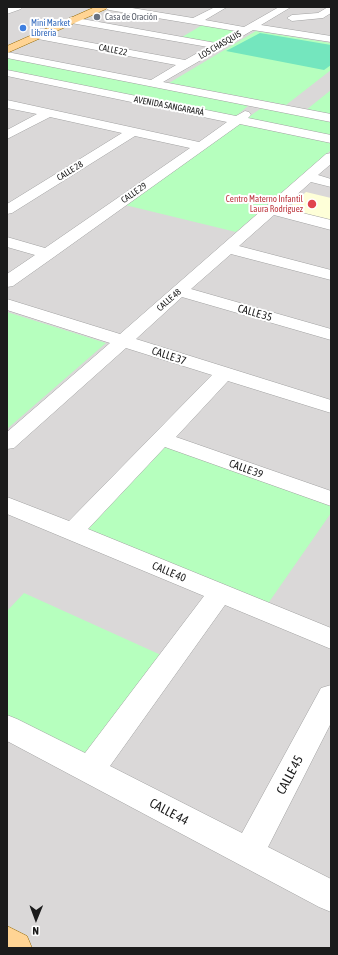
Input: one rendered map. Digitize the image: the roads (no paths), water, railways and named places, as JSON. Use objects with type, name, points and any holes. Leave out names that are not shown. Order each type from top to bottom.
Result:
[{"type":"main road","points":[[7,41],[83,7]]},
{"type":"main road","points":[[7,50],[71,20],[103,7]]},
{"type":"main road","points":[[7,943],[15,948]]},
{"type":"street","points":[[7,11],[18,7]]},
{"type":"street","points":[[109,7],[195,21],[331,39]]},
{"type":"street","points":[[150,14],[165,7]]},
{"type":"street","points":[[195,21],[222,7]]},
{"type":"street","name":"LOS CHASQUIS","points":[[153,83],[286,7]]},
{"type":"street","points":[[308,7],[281,24],[282,26],[299,28],[303,25],[324,24]]},
{"type":"street","points":[[287,20],[320,16],[331,9]]},
{"type":"street","points":[[71,20],[218,46]]},
{"type":"street","name":"CALLE 22","points":[[38,36],[188,64]]},
{"type":"street","name":"AVENIDA SANGARARÁ","points":[[7,55],[331,118]]},
{"type":"street","name":"AVENIDA SANGARARÁ","points":[[7,73],[331,139]]},
{"type":"street","points":[[7,104],[201,146]]},
{"type":"street","name":"CALLE 29","points":[[7,282],[261,104]]},
{"type":"street","points":[[7,135],[48,113]]},
{"type":"street","name":"CALLE 28","points":[[7,210],[134,131]]},
{"type":"street","name":"CALLE 48","points":[[7,443],[331,157]]},
{"type":"street","points":[[308,177],[331,183]]},
{"type":"street","points":[[270,210],[331,225]]},
{"type":"street","points":[[7,242],[48,254]]},
{"type":"street","points":[[228,248],[331,275]]},
{"type":"street","name":"CALLE 35","points":[[179,291],[331,335]]},
{"type":"street","name":"CALLE 37","points":[[7,304],[331,407]]},
{"type":"street","points":[[72,532],[224,373]]},
{"type":"street","name":"CALLE 39","points":[[162,439],[331,499]]},
{"type":"street","name":"CALLE 40","points":[[7,505],[331,639]]},
{"type":"street","points":[[90,770],[220,594]]},
{"type":"street","name":"CALLE 45","points":[[248,853],[331,696]]},
{"type":"street","name":"CALLE 44","points":[[7,727],[331,896]]},
{"type":"place","name":"Casa de Oración","points":[[97,17]]},
{"type":"place","name":"Mini Market Libreria","points":[[23,28]]},
{"type":"place","name":"Centro Materno Infantil Laura Rodríguez","points":[[312,204]]}]
